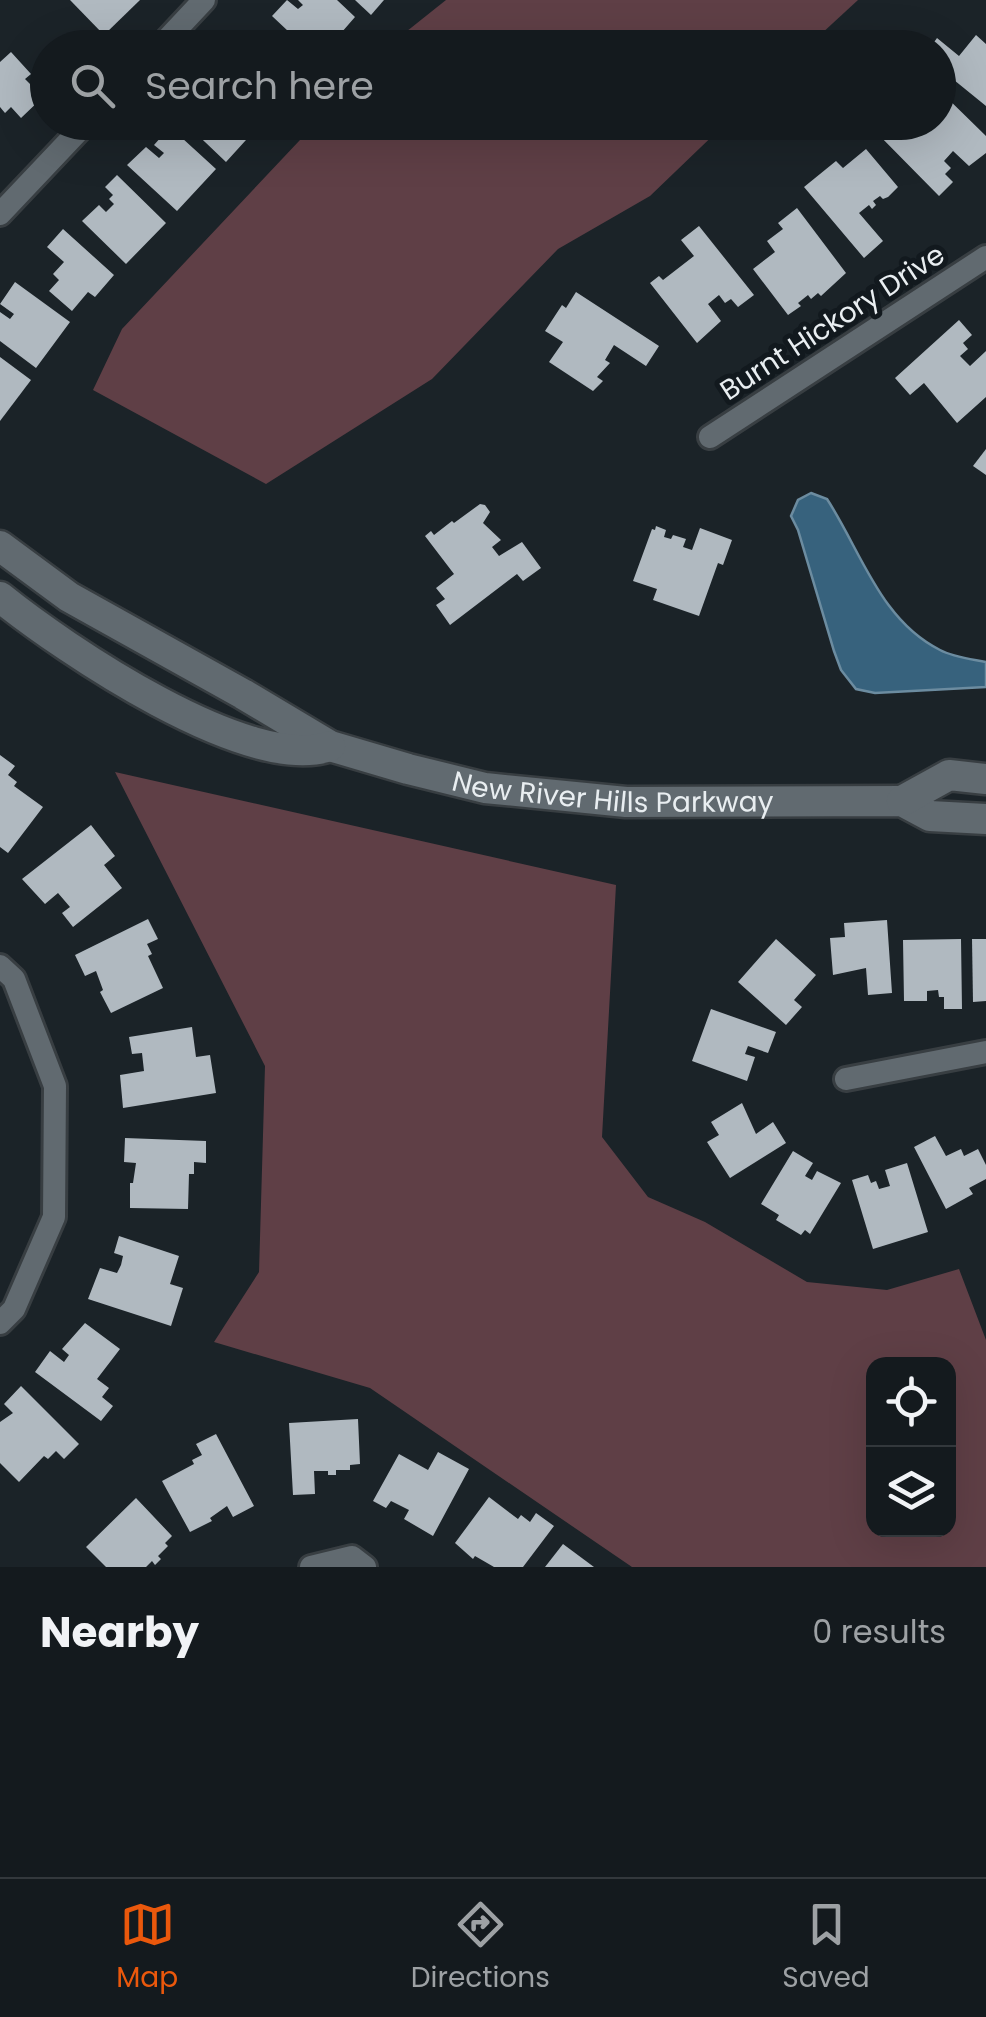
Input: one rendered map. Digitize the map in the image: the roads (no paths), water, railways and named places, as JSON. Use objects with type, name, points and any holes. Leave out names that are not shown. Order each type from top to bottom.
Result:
[{"type":"street","points":[[176,30],[204,0]]},
{"type":"street","points":[[2,206],[68,140]]},
{"type":"street","name":"Burnt Hickory Drive","points":[[710,437],[985,259]]},
{"type":"street","name":"New River Hills Parkway","points":[[0,546],[68,596],[330,746],[485,788],[555,797],[626,802],[902,801],[930,816],[986,820]]},
{"type":"street","name":"New River Hills Parkway","points":[[0,597],[111,674],[171,708],[222,731],[281,750],[313,752],[330,746]]},
{"type":"street","name":"New River Hills Parkway","points":[[902,801],[949,775],[986,779]]},
{"type":"street","points":[[0,966],[14,979],[55,1086],[55,1105],[54,1217],[14,1309],[0,1323]]},
{"type":"street","points":[[846,1078],[986,1052]]},
{"type":"street","points":[[311,1567],[352,1557],[365,1567]]},
{"type":"water","points":[[811,493],[827,499],[874,583],[902,621],[940,650],[986,662],[986,687],[875,693],[856,689],[841,670],[791,516],[798,500]]}]
